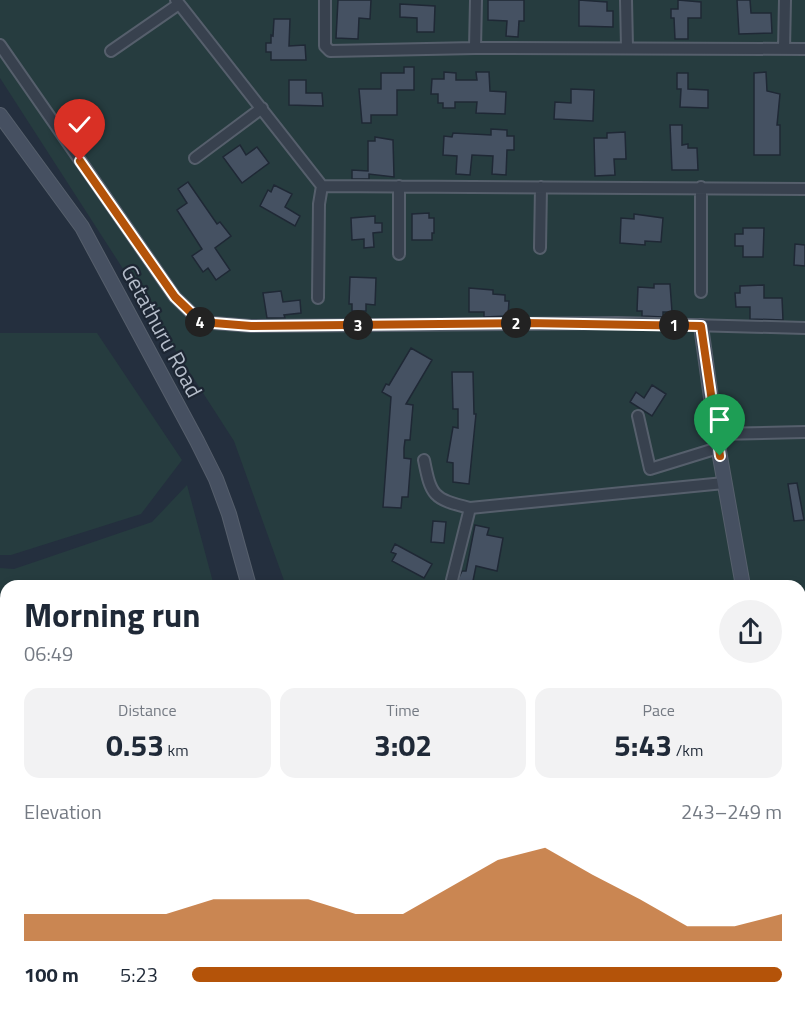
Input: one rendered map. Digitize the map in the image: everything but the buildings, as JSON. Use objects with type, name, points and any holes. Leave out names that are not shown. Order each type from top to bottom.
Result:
[{"type":"main road","name":"Getathuru Road","points":[[0,115],[82,227],[197,441],[216,478],[247,580]]},
{"type":"main road","points":[[701,326],[718,448],[741,580]]},
{"type":"street","points":[[325,0],[325,46],[330,51],[627,47],[805,49]]},
{"type":"street","points":[[475,48],[476,0]]},
{"type":"street","points":[[626,0],[627,47]]},
{"type":"street","points":[[784,49],[785,0]]},
{"type":"street","points":[[111,51],[177,2],[322,186],[319,204],[318,298]]},
{"type":"street","points":[[0,45],[175,297],[201,322],[251,326],[618,323],[805,328]]},
{"type":"street","points":[[195,158],[262,108]]},
{"type":"street","points":[[322,186],[805,189]]},
{"type":"street","points":[[399,186],[399,254]]},
{"type":"street","points":[[540,248],[541,187]]},
{"type":"street","points":[[701,187],[701,292]]},
{"type":"street","points":[[638,416],[650,469],[718,448]]},
{"type":"street","points":[[716,434],[805,432]]},
{"type":"street","points":[[424,460],[429,488],[445,502],[470,508],[724,483]]},
{"type":"street","points":[[452,580],[470,508]]},
{"type":"green space","points":[[0,0],[805,0],[805,580],[284,580],[234,441],[0,78]]},
{"type":"green space","points":[[0,333],[97,333],[182,460],[141,514],[11,555],[0,555]]},
{"type":"green space","points":[[187,485],[212,580],[0,580],[0,568],[14,569],[152,522]]},
{"type":"route","points":[[80,161],[175,297],[195,319],[201,322],[251,326],[618,323],[701,326],[720,456]]}]
